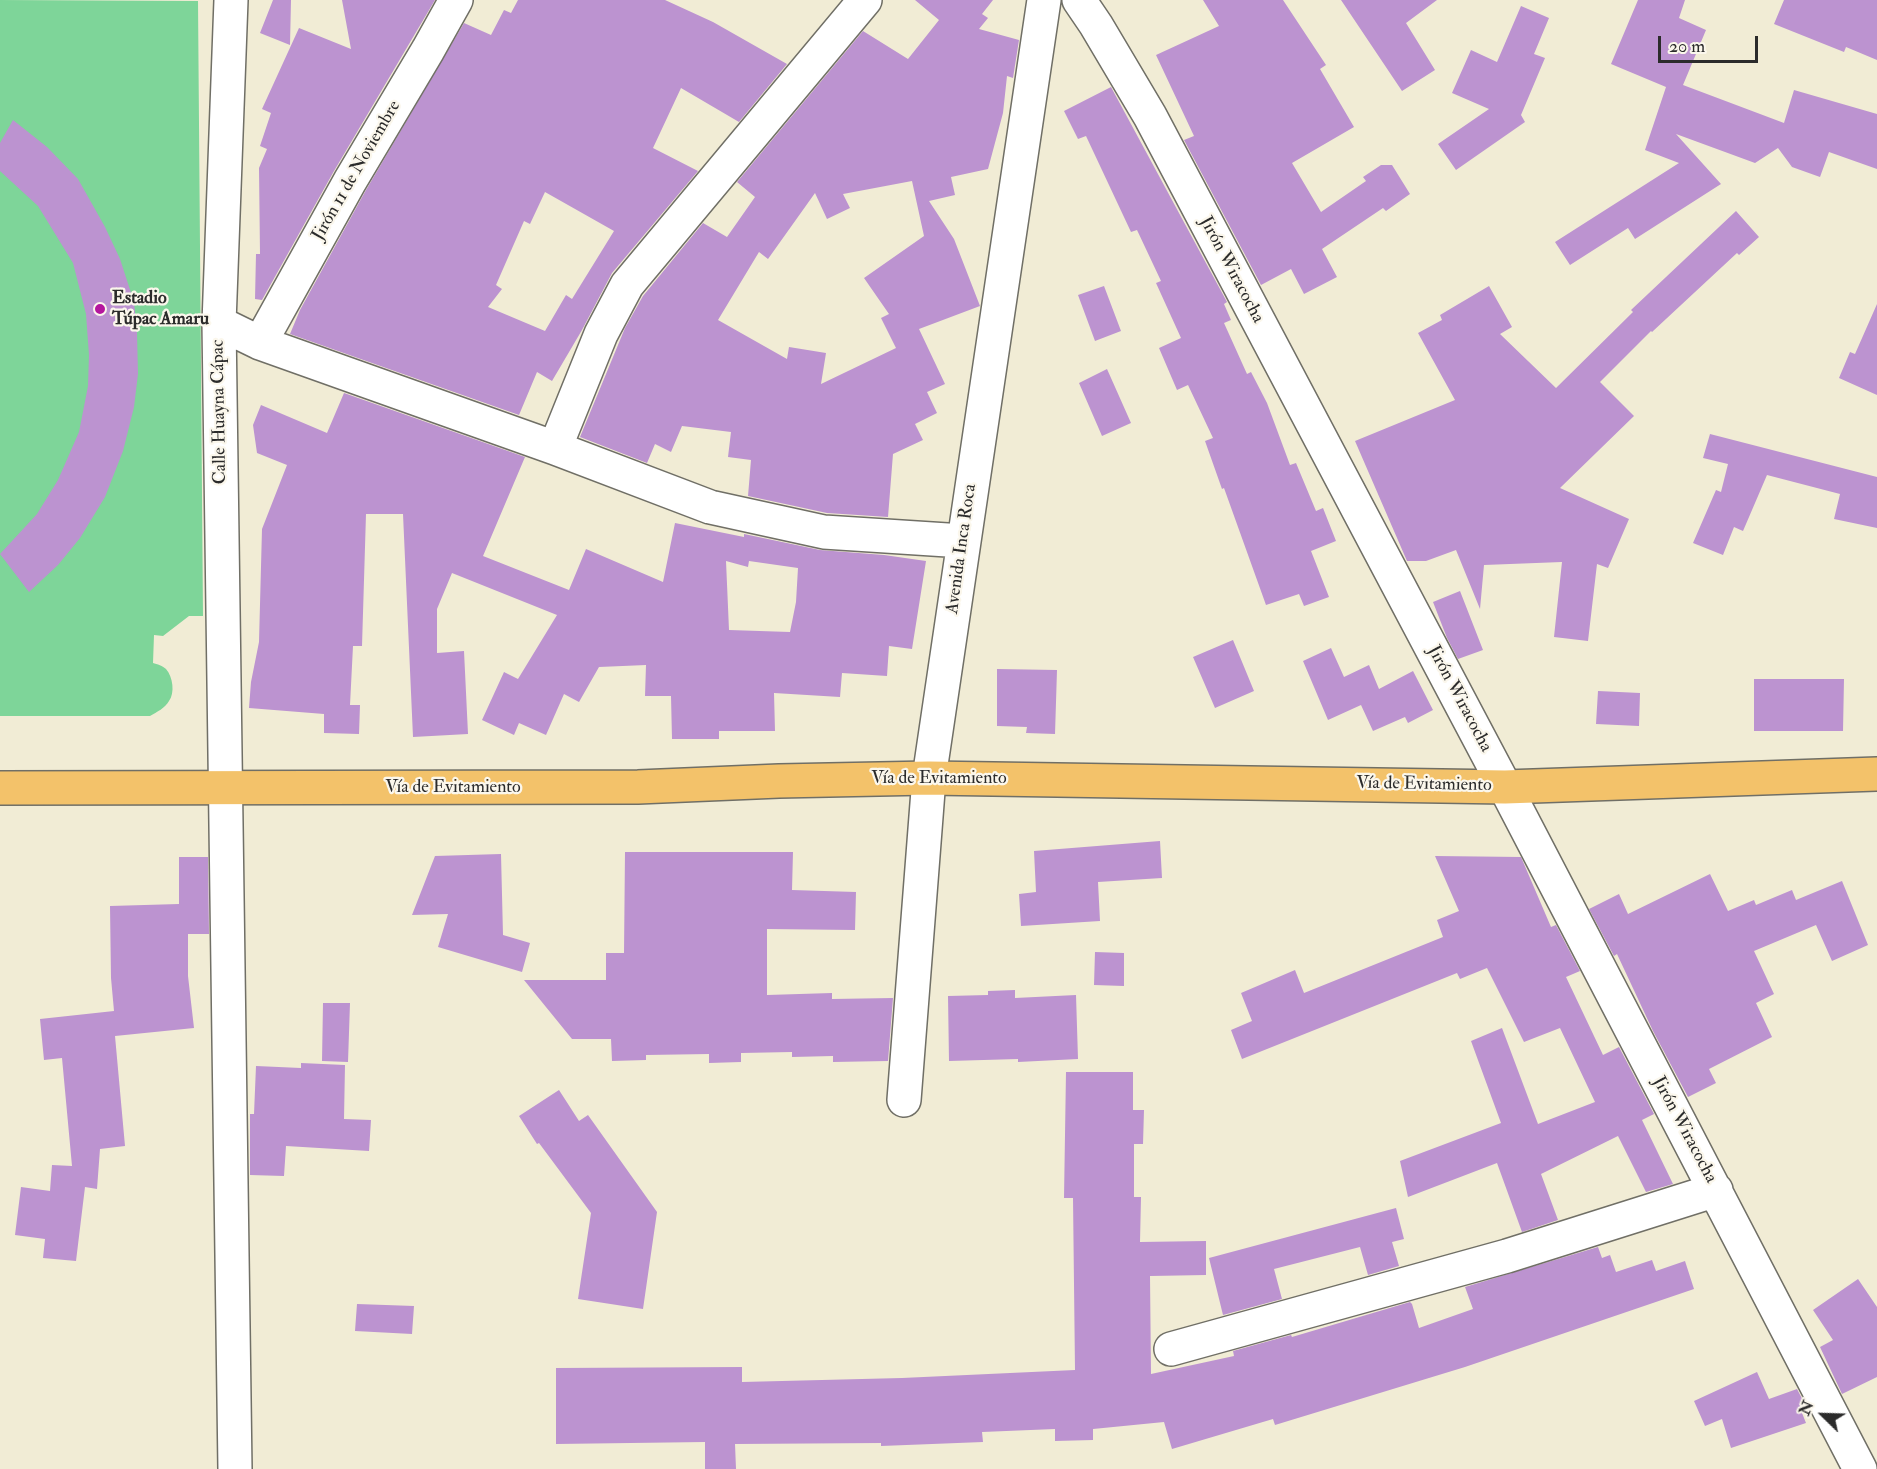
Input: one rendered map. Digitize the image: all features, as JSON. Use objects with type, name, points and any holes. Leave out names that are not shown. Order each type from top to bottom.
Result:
[{"type":"highway","name":"Vía de Evitamiento","points":[[0,788],[638,787],[929,778],[1505,787],[1877,774]]},
{"type":"street","name":"Calle Huayna Cápac","points":[[231,0],[219,323],[235,1469]]},
{"type":"street","name":"Jirón 11 de Noviembre","points":[[260,342],[350,181],[456,0]]},
{"type":"street","points":[[555,448],[601,334],[627,285],[865,0]]},
{"type":"street","name":"Avenida Inca Roca","points":[[904,1100],[929,778],[1044,0]]},
{"type":"street","name":"Jirón Wiracocha","points":[[1079,0],[1150,116],[1505,787],[1860,1469]]},
{"type":"street","points":[[219,323],[260,342],[555,448],[710,507],[824,532],[963,541]]},
{"type":"street","points":[[1171,1349],[1507,1256],[1716,1190]]},
{"type":"green space","name":"Estadio Túpac Amaru","points":[[0,0],[198,1],[203,616],[189,616],[163,636],[154,635],[153,663],[166,669],[173,689],[167,703],[161,710],[150,716],[0,716]]},
{"type":"building","points":[[273,0],[291,0],[290,45],[260,33]]},
{"type":"building","points":[[342,0],[435,0],[334,171],[262,300],[255,299],[256,254],[260,254],[259,168],[267,149],[260,146],[271,113],[262,109],[299,28],[351,49]]},
{"type":"building","points":[[518,0],[665,0],[713,22],[787,64],[739,122],[681,88],[653,148],[698,171],[612,273],[552,381],[537,372],[519,415],[290,334],[300,310],[366,190],[464,23],[491,35],[504,10],[511,13]],"holes":[[[545,192],[614,231],[572,299],[566,295],[545,331],[488,307],[502,289],[496,285],[524,221],[530,224]]]},
{"type":"building","points":[[915,0],[993,0],[982,14],[988,18],[979,29],[1019,40],[1013,78],[1007,76],[1003,113],[988,169],[951,177],[955,195],[929,201],[954,239],[980,306],[919,329],[945,384],[927,392],[937,413],[915,424],[923,440],[893,454],[888,517],[827,513],[748,496],[751,460],[728,457],[731,432],[682,426],[671,452],[655,444],[647,463],[580,437],[625,328],[643,296],[703,223],[727,237],[755,197],[737,182],[863,31],[908,59],[939,20]],"holes":[[[912,181],[924,236],[864,278],[889,314],[881,318],[896,348],[821,384],[826,353],[789,347],[787,359],[718,320],[759,252],[768,259],[815,193],[827,219],[850,208],[843,194]]]},
{"type":"building","points":[[1203,0],[1283,0],[1326,65],[1320,69],[1354,127],[1292,163],[1321,212],[1366,181],[1363,177],[1381,165],[1392,165],[1410,194],[1386,211],[1383,208],[1322,249],[1337,277],[1304,294],[1291,269],[1261,285],[1184,140],[1194,136],[1156,55],[1219,26]]},
{"type":"building","points":[[1341,0],[1437,0],[1406,23],[1435,70],[1402,91]]},
{"type":"building","points":[[1638,0],[1685,0],[1679,18],[1706,30],[1683,85],[1784,123],[1794,90],[1877,114],[1877,169],[1829,152],[1820,177],[1792,167],[1778,148],[1755,163],[1676,134],[1721,184],[1635,239],[1628,228],[1570,265],[1555,242],[1679,163],[1645,150],[1666,87],[1611,64]]},
{"type":"building","points":[[1784,0],[1877,0],[1877,60],[1846,47],[1844,52],[1774,24]]},
{"type":"building","points":[[1521,6],[1549,18],[1534,54],[1545,58],[1521,115],[1525,122],[1456,170],[1438,144],[1489,109],[1452,93],[1471,50],[1497,62]]},
{"type":"building","points":[[1111,87],[1227,302],[1224,304],[1231,320],[1224,323],[1247,374],[1251,372],[1267,403],[1290,465],[1296,463],[1316,511],[1323,508],[1336,541],[1311,551],[1329,597],[1304,606],[1299,594],[1266,605],[1205,441],[1213,438],[1188,385],[1177,390],[1159,348],[1181,338],[1156,283],[1161,281],[1137,230],[1131,232],[1086,136],[1078,139],[1064,111]]},
{"type":"building","points":[[13,120],[47,147],[78,179],[120,259],[134,302],[137,333],[138,374],[134,407],[123,451],[105,497],[80,538],[58,565],[29,592],[0,554],[37,514],[58,480],[79,432],[88,386],[89,355],[86,314],[73,263],[38,206],[0,171],[0,143]]},
{"type":"building","points":[[1736,211],[1759,237],[1739,255],[1737,253],[1651,331],[1600,382],[1634,416],[1560,488],[1629,519],[1608,568],[1597,564],[1588,641],[1554,637],[1562,562],[1484,565],[1480,609],[1456,550],[1426,561],[1407,561],[1355,441],[1455,400],[1418,333],[1442,320],[1440,315],[1489,286],[1512,327],[1500,334],[1556,388],[1633,312],[1631,310]]},
{"type":"building","points":[[1104,286],[1121,331],[1095,341],[1078,295]]},
{"type":"building","points":[[1877,304],[1877,395],[1839,378],[1850,352],[1855,354]]},
{"type":"building","points":[[1107,369],[1131,423],[1102,436],[1079,383]]},
{"type":"building","points":[[344,393],[525,457],[483,556],[569,590],[586,549],[663,582],[675,523],[744,537],[744,534],[820,550],[926,561],[912,649],[889,646],[887,676],[842,673],[840,697],[774,693],[775,731],[719,731],[719,739],[672,739],[671,696],[645,696],[646,665],[599,667],[579,702],[564,694],[546,735],[519,723],[514,735],[482,720],[504,672],[518,679],[557,615],[452,573],[437,609],[437,653],[464,651],[468,734],[413,737],[403,514],[366,514],[362,646],[353,646],[350,705],[360,705],[359,734],[324,733],[324,714],[249,708],[251,682],[259,642],[262,529],[287,465],[257,453],[253,425],[261,405],[327,433]],"holes":[[[726,561],[748,567],[749,561],[798,568],[796,602],[790,632],[729,630]]]},
{"type":"building","points":[[1710,434],[1877,477],[1877,528],[1834,519],[1840,494],[1767,475],[1743,531],[1734,527],[1723,555],[1693,543],[1716,490],[1721,492],[1728,464],[1703,458]]},
{"type":"building","points":[[1460,591],[1483,650],[1458,659],[1433,602]]},
{"type":"building","points":[[1233,640],[1254,691],[1215,708],[1193,657]]},
{"type":"building","points":[[1331,648],[1344,677],[1369,665],[1379,689],[1413,671],[1433,710],[1408,723],[1405,717],[1373,731],[1361,705],[1328,720],[1303,661]]},
{"type":"building","points":[[997,669],[1057,670],[1055,734],[1026,733],[1027,727],[997,726]]},
{"type":"building","points":[[1754,679],[1844,679],[1843,731],[1754,731]]},
{"type":"building","points":[[1598,691],[1640,693],[1639,726],[1596,724]]},
{"type":"building","points":[[1160,841],[1162,878],[1098,882],[1100,921],[1021,926],[1019,894],[1036,892],[1034,851]]},
{"type":"building","points":[[625,852],[793,852],[792,890],[856,892],[855,930],[767,929],[767,995],[832,993],[832,999],[893,998],[888,1061],[833,1062],[833,1056],[792,1057],[792,1052],[741,1053],[741,1062],[709,1063],[709,1054],[646,1055],[646,1060],[612,1061],[611,1039],[572,1039],[524,980],[606,980],[606,953],[624,953]]},
{"type":"building","points":[[501,854],[503,935],[530,943],[522,972],[438,947],[448,914],[412,915],[435,856]]},
{"type":"building","points":[[1435,856],[1521,857],[1551,927],[1556,925],[1580,971],[1566,977],[1603,1055],[1619,1047],[1654,1114],[1642,1120],[1673,1184],[1646,1192],[1618,1136],[1541,1174],[1558,1220],[1522,1232],[1497,1163],[1408,1197],[1400,1161],[1501,1123],[1471,1041],[1502,1028],[1538,1124],[1595,1102],[1560,1028],[1524,1042],[1487,968],[1460,979],[1457,973],[1242,1059],[1231,1030],[1252,1021],[1241,993],[1295,970],[1304,993],[1443,937],[1437,920],[1459,911]]},
{"type":"building","points":[[179,857],[208,857],[209,934],[188,934],[188,976],[194,1028],[115,1036],[125,1146],[100,1149],[97,1189],[85,1187],[76,1261],[43,1258],[45,1239],[15,1235],[21,1187],[50,1191],[52,1165],[72,1166],[62,1058],[44,1060],[40,1019],[114,1011],[110,906],[179,904]]},
{"type":"building","points":[[1710,874],[1728,911],[1754,900],[1756,905],[1792,890],[1796,900],[1842,881],[1868,945],[1832,961],[1816,925],[1754,951],[1774,994],[1756,1003],[1772,1037],[1709,1069],[1716,1083],[1688,1097],[1653,1031],[1617,954],[1614,956],[1589,909],[1619,894],[1628,914]]},
{"type":"building","points":[[1095,952],[1124,953],[1124,986],[1094,985]]},
{"type":"building","points":[[1015,990],[1015,998],[1076,995],[1078,1059],[1018,1062],[1018,1059],[949,1061],[948,996],[988,995],[988,991]]},
{"type":"building","points":[[323,1003],[350,1003],[348,1062],[322,1061]]},
{"type":"building","points":[[301,1063],[345,1065],[344,1119],[371,1120],[369,1151],[286,1146],[284,1176],[250,1175],[250,1114],[254,1114],[256,1066],[301,1068]]},
{"type":"building","points":[[1066,1072],[1133,1072],[1133,1110],[1144,1110],[1143,1144],[1134,1144],[1134,1197],[1141,1197],[1140,1242],[1206,1241],[1206,1275],[1150,1276],[1151,1374],[1234,1356],[1233,1351],[1291,1335],[1292,1337],[1410,1302],[1419,1328],[1473,1309],[1465,1287],[1598,1247],[1602,1258],[1610,1255],[1616,1272],[1652,1260],[1656,1271],[1685,1261],[1694,1289],[1465,1367],[1275,1425],[1273,1419],[1172,1449],[1164,1422],[1093,1429],[1093,1440],[1055,1441],[1055,1429],[982,1432],[983,1442],[881,1446],[881,1443],[735,1444],[736,1469],[705,1469],[705,1442],[556,1444],[556,1368],[742,1367],[742,1382],[1075,1370],[1073,1198],[1064,1198]]},
{"type":"building","points":[[559,1090],[579,1121],[588,1115],[657,1212],[643,1309],[578,1299],[591,1213],[539,1143],[537,1144],[519,1116]]},
{"type":"building","points":[[1396,1208],[1404,1239],[1392,1242],[1399,1266],[1368,1275],[1360,1247],[1274,1269],[1282,1299],[1223,1315],[1209,1258]]},
{"type":"building","points":[[1858,1279],[1877,1307],[1877,1377],[1842,1394],[1820,1347],[1833,1340],[1813,1310]]},
{"type":"building","points":[[357,1304],[414,1306],[412,1334],[355,1331]]},
{"type":"building","points":[[1757,1372],[1769,1399],[1797,1389],[1808,1410],[1802,1413],[1806,1423],[1731,1448],[1722,1419],[1705,1426],[1694,1401]]},
{"type":"place","name":"Estadio Túpac Amaru","points":[[100,309]]}]
